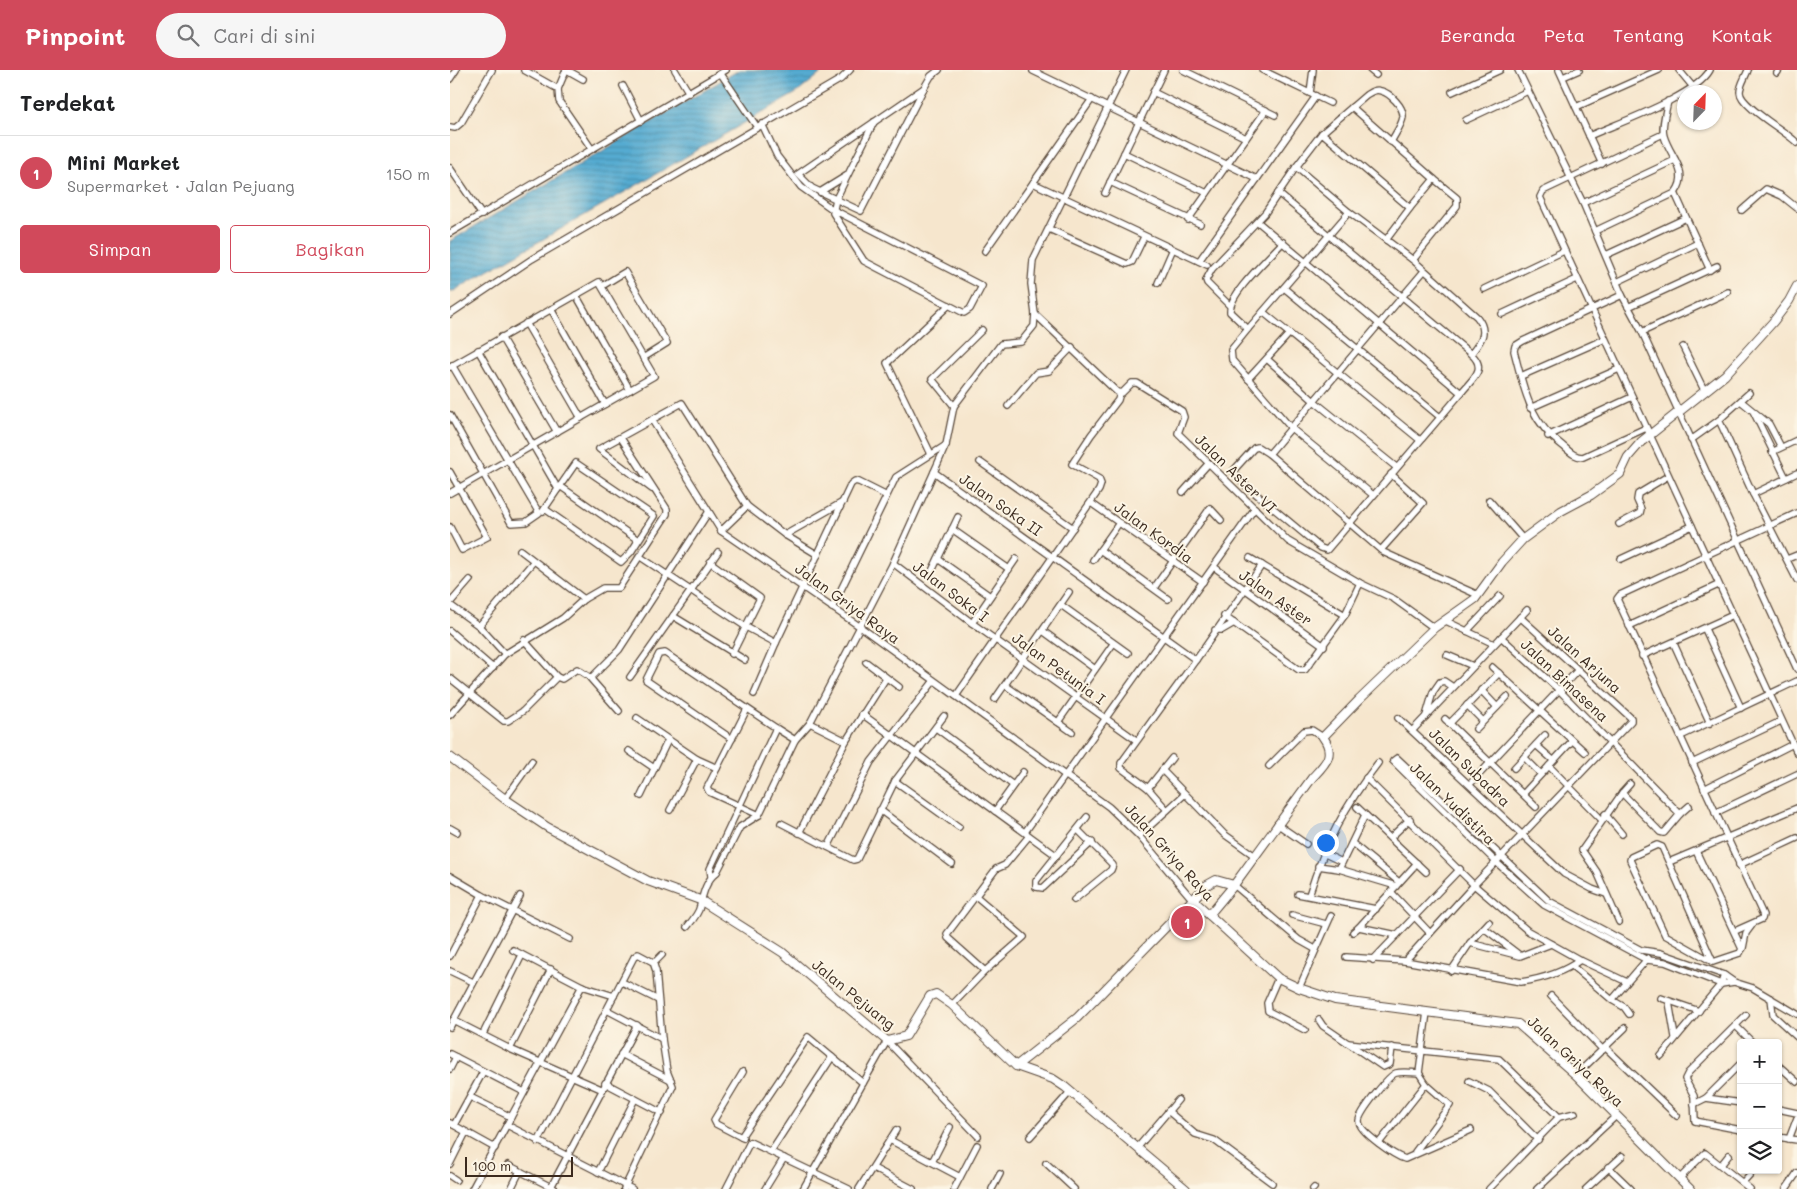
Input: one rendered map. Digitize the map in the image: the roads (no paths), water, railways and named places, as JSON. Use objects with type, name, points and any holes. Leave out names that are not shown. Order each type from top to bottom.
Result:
[{"type":"street","points":[[450,79],[456,70]]},
{"type":"street","points":[[450,127],[455,128],[461,123],[492,70]]},
{"type":"street","points":[[524,70],[558,89]]},
{"type":"street","points":[[583,79],[567,70],[558,89],[559,101],[591,148]]},
{"type":"street","points":[[675,70],[689,93]]},
{"type":"street","points":[[450,314],[532,260],[840,79],[850,70]]},
{"type":"street","points":[[924,88],[798,174],[812,188],[861,211],[924,88],[932,76],[939,70]]},
{"type":"street","points":[[687,926],[699,909],[700,900],[711,876],[717,872],[740,827],[759,815],[795,740],[810,723],[893,562],[946,446],[954,406],[1001,344],[1017,343],[1025,339],[1034,326],[1035,314],[1031,291],[1032,266],[1126,70]]},
{"type":"street","points":[[1105,193],[1164,70]]},
{"type":"street","points":[[1183,70],[1275,115]]},
{"type":"street","points":[[1262,70],[1330,103]]},
{"type":"street","points":[[1310,93],[1313,70]]},
{"type":"street","points":[[1370,70],[1376,75]]},
{"type":"street","points":[[1452,92],[1500,70]]},
{"type":"street","points":[[1518,70],[1583,203],[1616,282],[1642,332],[1797,669]]},
{"type":"street","points":[[1559,70],[1602,164]]},
{"type":"street","points":[[1563,77],[1579,70]]},
{"type":"street","points":[[1576,107],[1659,70]]},
{"type":"street","points":[[1679,70],[1692,85]]},
{"type":"street","points":[[1696,85],[1704,79],[1710,70]]},
{"type":"street","points":[[1748,70],[1740,91],[1741,96],[1761,116],[1797,143]]},
{"type":"street","points":[[1033,71],[1257,180]]},
{"type":"street","points":[[450,233],[591,148],[641,121],[723,72],[791,176],[801,187],[832,209],[982,286],[970,309],[964,313],[864,262],[833,213],[832,209],[836,199],[874,122]]},
{"type":"street","points":[[623,86],[641,121]]},
{"type":"street","points":[[1230,306],[1206,280],[1212,268],[1258,222],[1322,133],[1374,90],[1381,90],[1397,102],[1402,109],[1403,116],[1391,142]]},
{"type":"street","points":[[1153,92],[1246,138]]},
{"type":"street","points":[[1466,120],[1528,92]]},
{"type":"street","points":[[1199,262],[1316,96]]},
{"type":"street","points":[[1589,136],[1677,96]]},
{"type":"street","points":[[985,251],[1092,99]]},
{"type":"street","points":[[1595,231],[1676,193],[1682,180],[1663,134],[1668,101]]},
{"type":"street","points":[[1352,107],[1457,198],[1457,206],[1413,260]]},
{"type":"street","points":[[1188,220],[1266,110]]},
{"type":"street","points":[[1322,133],[1410,208]]},
{"type":"street","points":[[1663,134],[1543,191],[1540,196],[1718,585],[1797,752]]},
{"type":"street","points":[[1124,153],[1207,193]]},
{"type":"street","points":[[1583,203],[1675,160]]},
{"type":"street","points":[[1296,167],[1350,212],[1413,260],[1471,311],[1482,324],[1484,335],[1471,354]]},
{"type":"street","points":[[450,168],[482,215]]},
{"type":"street","points":[[820,192],[848,176]]},
{"type":"street","points":[[1386,240],[1434,179]]},
{"type":"street","points":[[1110,182],[1200,224]]},
{"type":"street","points":[[1033,183],[1172,251],[1207,265]]},
{"type":"street","points":[[1742,210],[1766,189],[1782,196],[1797,208]]},
{"type":"street","points":[[1278,193],[1471,354],[1479,361],[1480,366],[1461,393],[1349,522],[1327,550],[1321,548],[1236,477],[1233,471],[1254,448],[1258,448],[1269,454],[1349,522],[1382,550],[1478,595]]},
{"type":"street","points":[[1676,193],[1710,270]]},
{"type":"street","points":[[1350,212],[1248,329],[1231,350],[1231,356],[1248,380],[1291,428],[1373,494]]},
{"type":"street","points":[[1606,255],[1686,218]]},
{"type":"street","points":[[1258,222],[1461,393]]},
{"type":"street","points":[[1050,229],[1126,264],[1132,262],[1144,237]]},
{"type":"street","points":[[1248,329],[1230,312],[1230,306],[1236,295],[1283,242]]},
{"type":"street","points":[[1616,282],[1698,242]]},
{"type":"street","points":[[1158,283],[1172,251]]},
{"type":"street","points":[[1484,289],[1564,251]]},
{"type":"street","points":[[1628,307],[1717,266]]},
{"type":"street","points":[[1269,454],[1424,271]]},
{"type":"street","points":[[602,286],[625,272],[667,343],[643,358]]},
{"type":"street","points":[[1502,314],[1577,279]]},
{"type":"street","points":[[450,415],[484,474],[511,523],[526,522],[542,511],[576,462],[654,516],[622,562],[542,511],[508,460],[451,366],[600,282],[654,376],[533,446],[508,460],[484,474],[450,493]]},
{"type":"street","points":[[1622,295],[1517,344],[1514,351],[1530,408],[1548,436],[1576,456],[1583,457],[1648,431],[1705,392],[1754,344],[1790,301],[1797,286]]},
{"type":"street","points":[[1284,288],[1440,417]]},
{"type":"street","points":[[1642,332],[1728,292]]},
{"type":"street","points":[[576,295],[630,390]]},
{"type":"street","points":[[931,454],[887,363],[949,305]]},
{"type":"street","points":[[552,309],[605,404]]},
{"type":"street","points":[[1263,312],[1420,440]]},
{"type":"street","points":[[956,696],[1099,490],[1101,481],[1072,464],[1118,400],[1120,394],[1035,314]]},
{"type":"street","points":[[526,324],[581,418]]},
{"type":"street","points":[[954,406],[932,379],[982,330]]},
{"type":"street","points":[[1248,380],[1289,334]]},
{"type":"street","points":[[501,337],[556,432]]},
{"type":"street","points":[[1521,376],[1605,339]]},
{"type":"street","points":[[1008,406],[1036,373],[1049,371],[1072,347]]},
{"type":"street","points":[[1683,347],[1705,392]]},
{"type":"street","points":[[478,350],[559,488],[638,540]]},
{"type":"street","points":[[1267,359],[1314,401],[1396,467]]},
{"type":"street","points":[[1530,408],[1619,369]]},
{"type":"street","name":"Jalan Aster VI","points":[[1120,394],[1132,383],[1137,383],[1182,411],[1184,417],[1178,433],[1288,541],[1360,583],[1394,599],[1434,628]]},
{"type":"street","points":[[1691,440],[1742,402],[1750,393]]},
{"type":"street","points":[[1548,436],[1632,397]]},
{"type":"street","points":[[1742,402],[1769,424],[1782,447]]},
{"type":"street","points":[[656,492],[599,449],[652,420],[678,403],[683,404],[747,506],[785,535],[818,555]]},
{"type":"street","points":[[1754,413],[1786,478]]},
{"type":"street","name":"Jalan Griya Raya","points":[[652,420],[708,513],[721,531],[859,626],[933,682],[956,696],[1066,774],[1109,807],[1139,836],[1192,899],[1278,978],[1299,988],[1335,1000],[1518,1024],[1576,1075],[1690,1189]]},
{"type":"street","points":[[1719,420],[1753,494],[1797,580]]},
{"type":"street","points":[[1323,737],[1434,628],[1446,621],[1478,595],[1502,562],[1523,539],[1561,511],[1591,495],[1620,474],[1628,457],[1648,431]]},
{"type":"street","points":[[450,716],[505,654],[524,640],[563,618],[584,599],[603,588],[619,588],[667,514],[667,509],[621,438]]},
{"type":"street","points":[[1772,452],[1797,440]]},
{"type":"street","points":[[832,608],[885,494],[897,476],[946,446]]},
{"type":"street","points":[[980,462],[1073,528]]},
{"type":"street","points":[[1183,492],[1209,463]]},
{"type":"street","points":[[450,472],[487,537],[462,550],[450,527]]},
{"type":"street","name":"Jalan Soka II","points":[[934,472],[1196,660]]},
{"type":"street","points":[[1753,494],[1797,473]]},
{"type":"street","points":[[1382,550],[1423,503],[1391,474]]},
{"type":"street","points":[[1619,524],[1639,515],[1641,509],[1637,500],[1638,494],[1668,476]]},
{"type":"street","points":[[754,694],[802,586],[855,481],[885,494]]},
{"type":"street","points":[[1489,500],[1523,539]]},
{"type":"street","points":[[785,535],[843,502]]},
{"type":"street","name":"Jalan Kordia","points":[[1091,503],[1203,582]]},
{"type":"street","points":[[721,531],[747,506]]},
{"type":"street","points":[[1154,588],[1210,508],[1221,520]]},
{"type":"street","points":[[985,971],[947,936],[996,869],[1005,865],[1066,774],[1108,718],[1255,508]]},
{"type":"street","points":[[1735,931],[1762,919],[1763,915],[1618,602],[1620,595],[1797,512]]},
{"type":"street","points":[[590,678],[619,650],[708,513]]},
{"type":"street","points":[[932,571],[958,517]]},
{"type":"street","points":[[1093,560],[1120,523]]},
{"type":"street","points":[[1621,559],[1692,526]]},
{"type":"street","points":[[952,529],[1009,569]]},
{"type":"street","points":[[520,550],[533,562],[547,569],[584,599]]},
{"type":"street","points":[[1100,550],[1168,599]]},
{"type":"street","points":[[630,677],[718,552]]},
{"type":"street","points":[[1787,560],[1797,555]]},
{"type":"street","points":[[639,556],[746,627],[776,643]]},
{"type":"street","points":[[1250,558],[1345,616]]},
{"type":"street","points":[[938,559],[990,596]]},
{"type":"street","points":[[972,623],[1016,559]]},
{"type":"street","points":[[479,626],[533,562]]},
{"type":"street","points":[[710,562],[760,598],[732,654]]},
{"type":"street","name":"Jalan Soka I","points":[[893,562],[972,623],[996,638]]},
{"type":"street","points":[[1167,810],[1148,788],[1120,767],[1136,740],[1196,660],[1224,616],[1262,565]]},
{"type":"street","name":"Jalan Aster","points":[[1214,567],[1243,590],[1324,646]]},
{"type":"street","points":[[470,580],[450,604],[479,626],[505,654]]},
{"type":"street","points":[[1224,616],[1302,670],[1308,668],[1345,616],[1360,583]]},
{"type":"street","points":[[1629,626],[1718,585]]},
{"type":"street","points":[[995,699],[1062,605],[1069,592]]},
{"type":"street","points":[[1467,631],[1500,596]]},
{"type":"street","points":[[1062,605],[1113,644],[1128,653]]},
{"type":"street","points":[[1413,730],[1527,610]]},
{"type":"street","points":[[1642,656],[1674,644],[1733,615]]},
{"type":"street","points":[[673,616],[732,654],[745,660]]},
{"type":"street","name":"Jalan Arjuna","points":[[1520,617],[1631,718],[1631,721],[1611,742]]},
{"type":"street","points":[[1446,621],[1494,644]]},
{"type":"street","points":[[1215,630],[1222,630],[1234,622]]},
{"type":"street","points":[[1705,630],[1741,708]]},
{"type":"street","points":[[450,631],[493,668]]},
{"type":"street","points":[[1043,631],[1095,669]]},
{"type":"street","name":"Jalan Bimasena","points":[[1501,637],[1559,690],[1680,814]]},
{"type":"street","name":"Jalan Petunia I","points":[[996,638],[1136,740]]},
{"type":"street","points":[[524,640],[557,677],[562,679],[577,669],[590,678],[619,711]]},
{"type":"street","points":[[1058,722],[1113,644]]},
{"type":"street","points":[[1674,644],[1710,723]]},
{"type":"street","points":[[732,739],[648,682],[646,677],[659,654],[665,653],[795,740]]},
{"type":"street","points":[[1447,655],[1473,666]]},
{"type":"street","points":[[866,662],[899,687]]},
{"type":"street","points":[[1492,667],[1585,752]]},
{"type":"street","points":[[1470,784],[1578,670]]},
{"type":"street","points":[[1499,673],[1447,722],[1524,793],[1536,807]]},
{"type":"street","points":[[450,678],[504,721],[510,721],[557,677]]},
{"type":"street","points":[[799,833],[846,741],[886,678]]},
{"type":"street","points":[[1680,736],[1797,681]]},
{"type":"street","points":[[828,847],[871,762],[933,682]]},
{"type":"street","points":[[1426,716],[1433,692],[1440,682],[1453,687]]},
{"type":"street","points":[[1006,685],[1072,732]]},
{"type":"street","points":[[1481,690],[1497,706]]},
{"type":"street","points":[[1476,729],[1507,697]]},
{"type":"street","points":[[1467,705],[1483,721]]},
{"type":"street","points":[[747,709],[708,790],[759,815]]},
{"type":"street","points":[[862,714],[1058,856]]},
{"type":"street","points":[[781,823],[852,860],[857,859],[894,781],[944,716]]},
{"type":"street","points":[[637,718],[697,760],[717,768]]},
{"type":"street","name":"Jalan Subadra","points":[[1398,718],[1470,784],[1522,837],[1570,878],[1606,894]]},
{"type":"street","points":[[1692,763],[1782,721]]},
{"type":"street","points":[[810,723],[846,741]]},
{"type":"street","points":[[711,876],[710,869],[776,728]]},
{"type":"street","points":[[936,728],[1013,785]]},
{"type":"street","points":[[1209,915],[1234,885],[1277,824],[1330,755],[1329,745],[1323,737],[1312,730],[1304,731],[1268,766]]},
{"type":"street","points":[[1514,768],[1545,735]]},
{"type":"street","points":[[641,796],[668,740]]},
{"type":"street","points":[[1524,793],[1572,741]]},
{"type":"street","points":[[1405,961],[1474,885],[1611,742]]},
{"type":"street","points":[[1704,789],[1793,744]]},
{"type":"street","points":[[1536,745],[1553,760]]},
{"type":"street","points":[[629,751],[654,768]]},
{"type":"street","name":"Jalan Pejuang","points":[[450,757],[505,799],[547,827],[648,881],[700,900],[782,952],[887,1042],[906,1036],[932,994],[936,994],[952,1004],[1016,1066]]},
{"type":"street","points":[[1524,757],[1541,774]]},
{"type":"street","points":[[1148,788],[1172,758]]},
{"type":"street","points":[[670,810],[697,760]]},
{"type":"street","name":"Jalan Yudistira","points":[[1396,760],[1499,860]]},
{"type":"street","points":[[505,799],[532,761]]},
{"type":"street","points":[[1309,895],[1318,866],[1345,808],[1378,763]]},
{"type":"street","points":[[1549,766],[1622,834]]},
{"type":"street","points":[[1162,770],[1224,834],[1255,856]]},
{"type":"street","points":[[995,811],[1023,772]]},
{"type":"street","points":[[1715,813],[1797,774]]},
{"type":"street","points":[[1366,778],[1410,819],[1474,885],[1528,931],[1580,960],[1628,982]]},
{"type":"street","points":[[894,781],[958,827]]},
{"type":"street","points":[[1619,922],[1597,872],[1582,850],[1603,817],[1630,784]]},
{"type":"street","points":[[1622,793],[1660,832],[1664,833],[1689,806]]},
{"type":"street","points":[[1139,836],[1185,794]]},
{"type":"street","points":[[1357,807],[1426,872]]},
{"type":"street","points":[[1669,862],[1797,808]]},
{"type":"street","points":[[880,810],[952,864]]},
{"type":"street","points":[[1339,869],[1365,815]]},
{"type":"street","points":[[1087,817],[1058,856],[1036,881],[1035,885],[1038,888],[1046,885],[1092,842]]},
{"type":"street","points":[[1390,838],[1410,819]]},
{"type":"street","points":[[732,823],[740,827]]},
{"type":"street","points":[[1277,824],[1306,844]]},
{"type":"street","points":[[450,828],[457,832]]},
{"type":"street","points":[[1074,900],[1111,870],[1113,862],[1078,830]]},
{"type":"street","points":[[1739,865],[1797,838]]},
{"type":"street","points":[[1352,843],[1398,884]]},
{"type":"street","points":[[1713,962],[1662,847],[1657,845],[1631,857],[1630,860],[1665,935],[1713,962],[1740,953],[1746,933],[1754,923]]},
{"type":"street","points":[[1696,851],[1742,949]]},
{"type":"street","points":[[1323,854],[1342,862]]},
{"type":"street","points":[[1499,860],[1549,900],[1650,953],[1661,953],[1724,975],[1734,982],[1753,988],[1797,1014]]},
{"type":"street","points":[[1499,860],[1544,905],[1651,961],[1664,962],[1721,984],[1734,982]]},
{"type":"street","points":[[1353,932],[1417,863]]},
{"type":"street","points":[[1318,866],[1339,869],[1398,884]]},
{"type":"street","points":[[1373,960],[1460,869]]},
{"type":"street","points":[[450,876],[482,895],[570,939]]},
{"type":"street","points":[[1016,1066],[1076,1018],[1206,885],[1216,880],[1234,885],[1298,940],[1315,949]]},
{"type":"street","points":[[1391,892],[1416,915],[1430,932]]},
{"type":"street","points":[[1298,894],[1376,909]]},
{"type":"street","points":[[450,956],[482,895]]},
{"type":"street","points":[[450,1028],[520,896]]},
{"type":"street","points":[[952,1004],[985,971],[1024,937],[977,897]]},
{"type":"street","points":[[1292,915],[1326,924]]},
{"type":"street","points":[[1299,988],[1331,916]]},
{"type":"street","points":[[1451,971],[1470,943],[1489,922]]},
{"type":"street","points":[[1359,927],[1397,935]]},
{"type":"street","points":[[1484,928],[1520,956]]},
{"type":"street","points":[[1470,943],[1520,956],[1551,944]]},
{"type":"street","points":[[513,950],[582,986],[614,996]]},
{"type":"street","points":[[1650,953],[1651,961]]},
{"type":"street","points":[[483,1034],[522,954]]},
{"type":"street","points":[[507,1125],[538,1142],[598,1172],[627,1188],[672,1091],[662,1039],[654,964],[646,957],[636,955],[538,1142]]},
{"type":"street","points":[[654,964],[662,955]]},
{"type":"street","points":[[1346,957],[1405,961],[1451,971],[1521,982],[1534,980],[1572,966],[1580,960]]},
{"type":"street","points":[[1612,1000],[1651,961]]},
{"type":"street","points":[[1572,966],[1612,1000],[1624,1007],[1628,1014]]},
{"type":"street","points":[[510,1049],[551,969]]},
{"type":"street","points":[[450,971],[473,982]]},
{"type":"street","points":[[1661,1056],[1721,984],[1724,975]]},
{"type":"street","points":[[1278,978],[1267,1004],[1268,1010],[1305,1030]]},
{"type":"street","points":[[622,982],[658,1000]]},
{"type":"street","points":[[472,1189],[582,986]]},
{"type":"street","points":[[1552,996],[1605,1049],[1677,1116]]},
{"type":"street","points":[[1661,998],[1699,1011]]},
{"type":"street","points":[[1771,998],[1774,1017],[1797,1037]]},
{"type":"street","points":[[1669,1002],[1675,1038]]},
{"type":"street","points":[[606,1010],[662,1039]]},
{"type":"street","points":[[1414,1153],[1450,1105],[1426,1084],[1419,1073],[1427,1012]]},
{"type":"street","points":[[1737,1129],[1696,1122],[1693,1118],[1692,1090],[1685,1079],[1686,1075],[1746,1015]]},
{"type":"street","points":[[453,1020],[510,1049],[635,1099],[662,1113]]},
{"type":"street","points":[[1319,1020],[1323,1026],[1385,1067],[1390,1064],[1392,1047]]},
{"type":"street","points":[[508,1165],[553,1188],[567,1156],[636,1025]]},
{"type":"street","points":[[1736,1026],[1749,1039]]},
{"type":"street","points":[[1576,1075],[1625,1028]]},
{"type":"street","points":[[742,1137],[808,1037],[863,1083]]},
{"type":"street","points":[[803,1189],[887,1042],[978,1136]]},
{"type":"street","points":[[1348,1043],[1422,1049],[1500,1059],[1560,1117]]},
{"type":"street","points":[[450,1054],[524,1092]]},
{"type":"street","points":[[621,1054],[671,1080]]},
{"type":"street","points":[[450,1069],[456,1057]]},
{"type":"street","points":[[771,1151],[832,1057]]},
{"type":"street","points":[[1016,1066],[1053,1079],[1138,1147],[1180,1187]]},
{"type":"street","points":[[1694,1104],[1706,1098],[1737,1067]]},
{"type":"street","points":[[1782,1069],[1797,1082]]},
{"type":"street","points":[[483,1072],[452,1124],[495,1148]]},
{"type":"street","points":[[743,1072],[714,1120],[716,1124],[849,1189]]},
{"type":"street","points":[[1419,1073],[1399,1072],[1391,1075],[1361,1113],[1359,1121],[1361,1128],[1405,1159],[1414,1153],[1470,1130]]},
{"type":"street","points":[[1469,1081],[1489,1091],[1538,1140]]},
{"type":"street","points":[[1379,1142],[1426,1084]]},
{"type":"street","points":[[1030,1137],[1070,1092]]},
{"type":"street","points":[[470,1096],[511,1117]]},
{"type":"street","points":[[1706,1098],[1737,1103]]},
{"type":"street","points":[[598,1172],[635,1099]]},
{"type":"street","points":[[1138,1147],[1178,1100]]},
{"type":"street","points":[[1782,1106],[1786,1110]]},
{"type":"street","points":[[1782,1110],[1797,1113]]},
{"type":"street","points":[[1168,1112],[1196,1134],[1214,1140],[1272,1182]]},
{"type":"street","points":[[1492,1188],[1560,1117],[1575,1113]]},
{"type":"street","points":[[1537,1189],[1616,1116]]},
{"type":"street","points":[[1789,1139],[1797,1118]]},
{"type":"street","points":[[932,1162],[950,1127]]},
{"type":"street","points":[[859,1189],[896,1130]]},
{"type":"street","points":[[450,1164],[466,1132]]},
{"type":"street","points":[[1782,1138],[1797,1140]]},
{"type":"street","points":[[890,1140],[960,1177]]},
{"type":"street","points":[[726,1189],[750,1142]]},
{"type":"street","points":[[954,1189],[977,1145]]},
{"type":"street","points":[[1677,1177],[1703,1153],[1707,1154],[1750,1189]]},
{"type":"street","points":[[1721,1165],[1730,1155]]},
{"type":"street","points":[[1586,1189],[1622,1156]]},
{"type":"street","points":[[765,1189],[784,1158]]},
{"type":"street","points":[[1046,1163],[1074,1189]]},
{"type":"street","points":[[1608,1167],[1631,1189]]},
{"type":"street","points":[[872,1168],[913,1189]]},
{"type":"street","points":[[511,1189],[520,1171]]},
{"type":"street","points":[[992,1189],[1000,1174]]},
{"type":"street","points":[[1743,1182],[1750,1174]]},
{"type":"street","points":[[1786,1189],[1796,1175]]},
{"type":"street","points":[[1794,1189],[1796,1175]]},
{"type":"water","points":[[739,70],[825,70],[798,92],[450,293],[450,241]]},
{"type":"place","name":"Mini Market","points":[[1187,922]]}]
